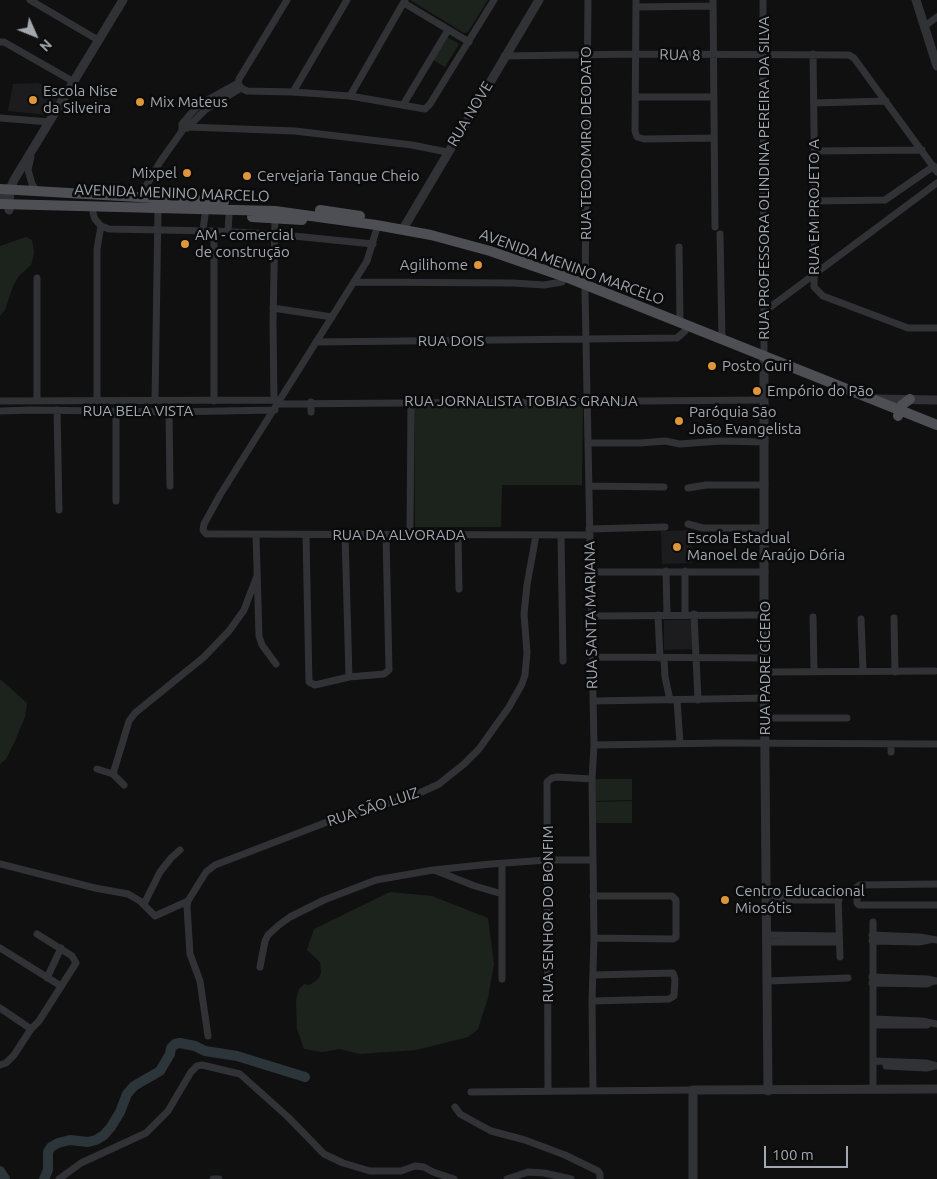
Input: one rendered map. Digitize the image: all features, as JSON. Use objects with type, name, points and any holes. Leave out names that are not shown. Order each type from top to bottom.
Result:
[{"type":"main road","points":[[5,189],[286,207],[345,213],[404,226]]},
{"type":"main road","points":[[103,194],[131,207]]},
{"type":"main road","points":[[146,198],[156,210]]},
{"type":"main road","name":"AVENIDA MENINO MARCELO","points":[[4,205],[131,207],[205,215],[307,221],[420,239],[509,263],[585,288]]},
{"type":"main road","name":"AVENIDA MENINO MARCELO","points":[[4,205],[94,213],[156,210],[275,211],[356,222],[404,226],[490,251],[937,430]]},
{"type":"main road","points":[[345,213],[356,222]]},
{"type":"main road","name":"AVENIDA MENINO MARCELO","points":[[682,327],[722,339],[764,360],[869,399],[898,414],[937,425]]},
{"type":"main road","points":[[898,414],[902,405],[910,399]]},
{"type":"street","points":[[30,0],[98,40]]},
{"type":"street","points":[[4,205],[5,189],[50,122],[123,0]]},
{"type":"street","points":[[239,86],[239,79],[286,0]]},
{"type":"street","points":[[292,92],[347,0]]},
{"type":"street","points":[[239,86],[248,91],[350,96],[420,109],[428,107],[494,0]]},
{"type":"street","name":"RUA NOVE","points":[[404,226],[539,0]]},
{"type":"street","name":"RUA TEODOMIRO DEODATO","points":[[585,288],[588,0]]},
{"type":"street","name":"RUA PROFESSORA OLINDINA PEREIRA DA SILVA","points":[[763,0],[764,360]]},
{"type":"street","points":[[916,0],[937,66]]},
{"type":"street","points":[[350,96],[405,1],[469,42]]},
{"type":"street","points":[[714,138],[644,139],[637,137],[635,131],[636,4],[713,3],[715,227]]},
{"type":"street","points":[[925,26],[937,17]]},
{"type":"street","points":[[403,105],[448,30]]},
{"type":"street","points":[[0,42],[4,42],[74,82]]},
{"type":"street","name":"RUA EM PROJETO A","points":[[813,54],[815,151],[814,287],[823,296],[908,328],[937,328]]},
{"type":"street","name":"RUA 8","points":[[504,56],[844,54],[854,58],[886,101]]},
{"type":"street","points":[[146,198],[145,188],[184,127],[209,99],[239,86]]},
{"type":"street","points":[[636,97],[714,97]]},
{"type":"street","points":[[814,103],[886,101],[935,169],[885,200],[815,201]]},
{"type":"street","points":[[0,118],[50,122]]},
{"type":"street","points":[[184,127],[295,130],[412,145],[447,152]]},
{"type":"street","points":[[37,192],[32,184],[28,170],[29,162],[38,141]]},
{"type":"street","points":[[815,151],[922,150]]},
{"type":"street","points":[[765,311],[937,183]]},
{"type":"street","points":[[147,412],[151,401],[156,210]]},
{"type":"street","points":[[94,213],[95,219],[101,226],[109,229],[214,230],[373,244]]},
{"type":"street","points":[[203,230],[205,215]]},
{"type":"street","points":[[228,231],[229,216]]},
{"type":"street","points":[[275,218],[273,308],[276,404]]},
{"type":"street","points":[[97,400],[97,248],[101,226]]},
{"type":"street","points":[[214,230],[214,401]]},
{"type":"street","points":[[228,496],[220,495],[370,257],[376,231]]},
{"type":"street","points":[[720,234],[722,339]]},
{"type":"street","points":[[679,247],[682,327]]},
{"type":"street","points":[[31,410],[34,401],[37,278]]},
{"type":"street","points":[[355,282],[513,283],[544,286],[562,282]]},
{"type":"street","name":"RUA SANTA MARIANA","points":[[585,288],[589,443],[589,572],[594,745],[592,779],[593,1091]]},
{"type":"street","points":[[273,308],[332,317]]},
{"type":"street","name":"RUA DOIS","points":[[316,342],[677,338],[682,327]]},
{"type":"street","name":"RUA PADRE CÍCERO","points":[[764,360],[764,658],[768,1091]]},
{"type":"street","points":[[869,399],[937,400]]},
{"type":"street","name":"RUA JORNALISTA TOBIAS GRANJA","points":[[276,404],[310,402],[764,400]]},
{"type":"street","name":"RUA BELA VISTA","points":[[0,401],[214,401],[276,404]]},
{"type":"street","points":[[310,402],[311,412]]},
{"type":"street","points":[[410,535],[411,402]]},
{"type":"street","name":"RUA BELA VISTA","points":[[0,412],[57,410],[169,412],[276,404]]},
{"type":"street","points":[[57,410],[59,510]]},
{"type":"street","points":[[116,411],[116,500]]},
{"type":"street","points":[[169,412],[170,486]]},
{"type":"street","points":[[589,443],[665,441],[680,444],[720,441],[765,442]]},
{"type":"street","points":[[688,488],[706,485],[765,485]]},
{"type":"street","points":[[588,486],[664,487]]},
{"type":"street","name":"RUA DA ALVORADA","points":[[220,495],[203,527],[205,532],[210,534],[561,535],[665,527]]},
{"type":"street","points":[[688,524],[704,528],[764,528]]},
{"type":"street","points":[[256,534],[259,636],[262,646],[276,664]]},
{"type":"street","points":[[306,535],[309,682],[315,685],[349,677],[387,673],[389,668],[386,535]]},
{"type":"street","points":[[345,535],[349,677]]},
{"type":"street","points":[[458,535],[459,589]]},
{"type":"street","name":"RUA SÃO LUIZ","points":[[188,901],[206,872],[215,865],[335,819],[413,796],[439,784],[479,749],[518,694],[525,675],[527,652],[524,614],[528,576],[536,535]]},
{"type":"street","points":[[561,535],[563,661]]},
{"type":"street","points":[[666,571],[667,614]]},
{"type":"street","points":[[685,571],[685,614]]},
{"type":"street","points":[[589,572],[765,572]]},
{"type":"street","points":[[113,774],[128,722],[134,713],[204,657],[229,631],[244,610],[258,576]]},
{"type":"street","points":[[591,616],[667,614],[765,615]]},
{"type":"street","points":[[694,614],[698,700]]},
{"type":"street","points":[[658,615],[665,677],[674,700],[680,743]]},
{"type":"street","points":[[813,617],[814,671]]},
{"type":"street","points":[[894,618],[895,672]]},
{"type":"street","points":[[861,619],[863,671]]},
{"type":"street","points":[[592,658],[764,658]]},
{"type":"street","points":[[765,672],[935,671]]},
{"type":"street","points":[[593,701],[765,698]]},
{"type":"street","points":[[765,718],[847,718]]},
{"type":"street","points":[[594,745],[680,743],[766,744],[818,748],[891,748],[937,744]]},
{"type":"street","points":[[97,769],[113,774],[124,785]]},
{"type":"street","name":"RUA SENHOR DO BONFIM","points":[[548,1091],[547,782],[552,778],[592,779]]},
{"type":"street","points":[[144,904],[160,872],[180,850]]},
{"type":"street","points":[[260,968],[266,938],[279,925],[290,917],[324,900],[376,880],[433,870],[502,863],[592,860]]},
{"type":"street","points":[[502,863],[502,979]]},
{"type":"street","points":[[0,864],[95,888],[123,892],[144,904],[154,916],[188,901]]},
{"type":"street","points":[[433,870],[502,894]]},
{"type":"street","points":[[937,884],[860,885],[857,887],[857,903],[859,905],[937,905]]},
{"type":"street","points":[[767,897],[836,894],[839,896],[840,957]]},
{"type":"street","points":[[593,896],[672,896],[676,900],[676,937],[670,940],[594,938]]},
{"type":"street","points":[[188,901],[190,954],[200,981],[208,1036]]},
{"type":"street","points":[[872,922],[873,1090]]},
{"type":"street","points":[[0,1064],[6,1063],[14,1055],[75,966],[76,961],[61,948],[37,934]]},
{"type":"street","points":[[872,938],[920,937],[935,940]]},
{"type":"street","points":[[767,938],[839,939]]},
{"type":"street","points":[[0,948],[61,986]]},
{"type":"street","points":[[47,978],[61,948]]},
{"type":"street","points":[[592,1001],[669,999],[674,996],[675,980],[672,973],[593,974]]},
{"type":"street","points":[[768,980],[848,978]]},
{"type":"street","points":[[872,980],[927,979],[936,981]]},
{"type":"street","points":[[0,1008],[31,1029]]},
{"type":"street","points":[[873,1022],[921,1026],[935,1024]]},
{"type":"street","points":[[873,1064],[926,1063],[937,1066]]},
{"type":"street","points":[[59,1179],[81,1163],[146,1133],[168,1111],[191,1072],[197,1066],[202,1065],[240,1074],[288,1117],[324,1154],[343,1163],[370,1171],[401,1171],[415,1166],[424,1167],[454,1179]]},
{"type":"street","points":[[693,1090],[693,1179]]},
{"type":"street","points":[[471,1092],[937,1090]]},
{"type":"street","points":[[455,1107],[460,1114],[491,1131],[525,1140],[565,1155],[598,1172],[600,1179]]},
{"type":"street","points":[[507,1179],[528,1172],[544,1173],[571,1179]]},
{"type":"street","points":[[213,1179],[219,1179]]},
{"type":"shaded area","points":[[410,0],[488,0],[468,32],[464,33]]},
{"type":"shaded area","points":[[447,37],[459,44],[445,67],[433,60]]},
{"type":"shaded area","name":"Escola Nise da Silveira","points":[[37,83],[62,89],[49,115],[8,111],[13,84]]},
{"type":"shaded area","points":[[26,237],[32,240],[34,252],[31,265],[19,276],[13,286],[5,310],[0,316],[0,246]]},
{"type":"shaded area","points":[[583,401],[582,485],[502,485],[501,527],[415,527],[414,405]]},
{"type":"shaded area","name":"Escola Estadual Manoel de Araújo Dória","points":[[692,530],[692,563],[662,564],[661,531]]},
{"type":"shaded area","points":[[664,620],[692,620],[693,649],[664,650]]},
{"type":"shaded area","points":[[0,679],[27,703],[25,717],[15,741],[6,759],[0,764]]},
{"type":"shaded area","points":[[593,779],[632,779],[632,800],[593,801]]},
{"type":"shaded area","points":[[632,801],[632,823],[593,823],[593,802]]},
{"type":"shaded area","points":[[390,892],[432,896],[488,918],[494,964],[488,998],[478,1029],[468,1037],[416,1050],[359,1054],[340,1049],[322,1052],[304,1049],[297,1029],[296,1000],[299,989],[304,984],[309,985],[314,982],[321,973],[320,962],[307,950],[314,929]]},
{"type":"waterway","points":[[44,1179],[48,1170],[48,1152],[51,1147],[70,1140],[88,1142],[104,1135],[120,1112],[127,1094],[134,1086],[160,1071],[170,1054],[171,1048],[175,1044],[180,1043],[195,1046],[205,1051],[237,1056],[305,1077]]},
{"type":"waterway","points":[[0,1171],[5,1179]]},
{"type":"place","name":"Escola Nise da Silveira","points":[[33,100]]},
{"type":"place","name":"Mix Mateus","points":[[140,102]]},
{"type":"place","name":"Mixpel","points":[[187,173]]},
{"type":"place","name":"Cervejaria Tanque Cheio","points":[[247,176]]},
{"type":"place","name":"AM - comercial de construção","points":[[185,244]]},
{"type":"place","name":"Agilihome","points":[[478,265]]},
{"type":"place","name":"Posto Guri","points":[[712,366]]},
{"type":"place","name":"Empório do Pão","points":[[757,391]]},
{"type":"place","name":"Paróquia São João Evangelista","points":[[679,421]]},
{"type":"place","name":"Escola Estadual Manoel de Araújo Dória","points":[[677,547]]},
{"type":"place","name":"Centro Educacional Miosótis","points":[[725,900]]}]
